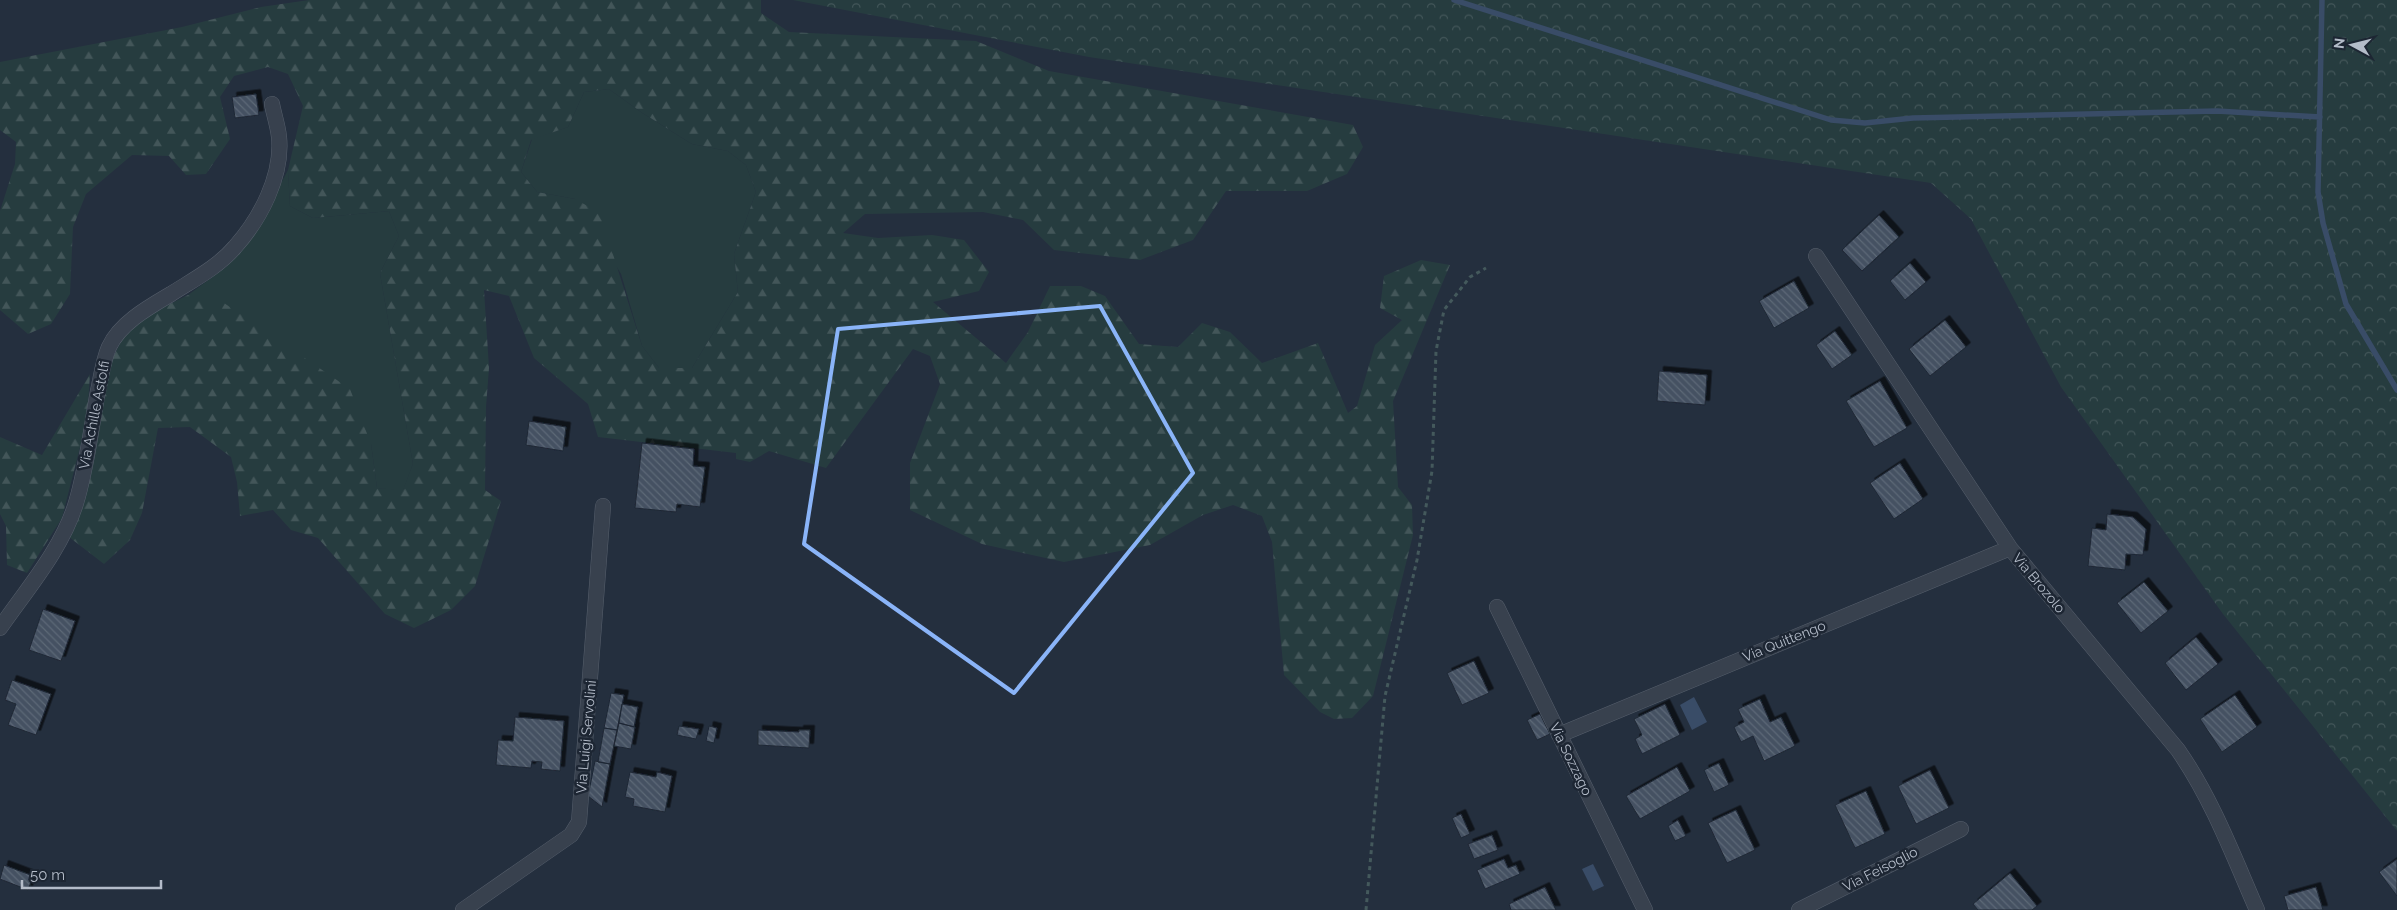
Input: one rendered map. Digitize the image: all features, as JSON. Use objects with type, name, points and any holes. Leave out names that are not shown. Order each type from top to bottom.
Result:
[{"type":"street","name":"Via Achille Astolfi","points":[[0,628],[56,547],[68,524],[80,490],[104,361],[114,340],[144,311],[199,277],[226,256],[244,236],[270,192],[279,154],[279,137],[272,104]]},
{"type":"street","name":"Via Brozolo","points":[[1816,256],[2010,548],[2189,766],[2227,840],[2257,910]]},
{"type":"street","name":"Via Luigi Servolini","points":[[463,910],[571,835],[579,822],[603,506]]},
{"type":"street","name":"Via Quittengo","points":[[1559,735],[2010,548]]},
{"type":"street","name":"Via Sozzago","points":[[1498,607],[1645,910]]},
{"type":"street","name":"Via Feisoglio","points":[[1799,910],[1961,829]]},
{"type":"path","points":[[1366,910],[1385,696],[1417,560],[1432,471],[1436,351],[1444,310],[1470,278],[1486,268]]},
{"type":"highlighted area","points":[[1100,306],[1193,473],[1014,693],[804,544],[838,329]]},
{"type":"green space","points":[[309,0],[761,0],[761,13],[789,32],[976,41],[1049,71],[1353,125],[1363,147],[1347,174],[1307,191],[1226,191],[1193,240],[1140,260],[1054,250],[1023,220],[983,212],[865,214],[843,233],[878,238],[932,235],[964,240],[989,272],[979,291],[933,302],[1006,363],[1028,332],[1050,286],[1081,286],[1105,296],[1139,344],[1178,347],[1202,323],[1230,332],[1262,363],[1318,343],[1348,413],[1357,406],[1375,345],[1402,320],[1380,308],[1384,276],[1421,260],[1450,265],[1393,401],[1398,487],[1412,505],[1413,535],[1373,696],[1352,718],[1334,719],[1320,712],[1284,675],[1272,542],[1262,516],[1233,505],[1203,515],[1150,545],[1064,562],[982,544],[910,510],[910,463],[940,384],[930,356],[913,349],[826,468],[769,451],[750,462],[736,459],[736,453],[598,437],[588,404],[534,358],[509,296],[484,290],[489,368],[486,407],[485,490],[501,501],[475,586],[451,610],[414,628],[385,614],[318,538],[291,530],[273,510],[240,516],[237,482],[231,457],[190,427],[158,428],[142,513],[130,540],[104,564],[69,537],[110,363],[122,340],[142,318],[188,295],[224,303],[350,389],[371,444],[377,488],[403,490],[413,464],[380,273],[399,236],[389,211],[313,218],[290,206],[288,170],[303,106],[288,74],[268,67],[234,76],[220,97],[230,139],[206,174],[186,175],[169,156],[132,155],[86,194],[73,227],[70,294],[51,324],[28,334],[0,310],[0,211],[15,164],[16,142],[0,130],[0,62],[182,27],[261,7]],"holes":[[[609,89],[692,144],[728,151],[746,165],[756,192],[734,254],[738,292],[692,368],[659,368],[642,346],[600,213],[575,199],[537,192],[521,172],[531,140],[568,127],[584,92]]]},
{"type":"green space","points":[[793,0],[2397,0],[2397,831],[2223,614],[2061,387],[1971,219],[1931,183],[1089,57]]},
{"type":"green space","points":[[609,89],[692,144],[728,151],[746,165],[756,192],[734,254],[738,292],[692,368],[659,368],[642,346],[621,274],[575,199],[537,192],[521,172],[532,139],[568,127],[584,92]]},
{"type":"green space","points":[[288,170],[290,206],[313,218],[389,211],[399,236],[380,273],[413,464],[403,491],[377,488],[371,444],[188,295],[226,267],[250,241]]},
{"type":"green space","points":[[90,374],[87,420],[62,518],[27,573],[7,565],[6,526],[0,514],[0,437],[42,455]]},
{"type":"water","points":[[1694,697],[1707,722],[1692,730],[1680,705]]},
{"type":"water","points":[[1593,864],[1604,886],[1593,891],[1582,869]]},
{"type":"building","points":[[256,94],[259,115],[235,118],[232,97]]},
{"type":"building","points":[[1879,215],[1899,237],[1862,271],[1842,250]]},
{"type":"building","points":[[1910,263],[1926,282],[1905,300],[1890,281]]},
{"type":"building","points":[[1794,281],[1809,308],[1774,328],[1759,301]]},
{"type":"building","points":[[1945,320],[1966,347],[1930,376],[1909,349]]},
{"type":"building","points":[[1835,331],[1852,355],[1832,369],[1816,345]]},
{"type":"building","points":[[1659,371],[1707,375],[1705,405],[1657,401]]},
{"type":"building","points":[[1880,381],[1907,428],[1874,447],[1846,401]]},
{"type":"building","points":[[529,421],[566,427],[563,451],[526,445]]},
{"type":"building","points":[[642,443],[694,449],[693,466],[705,467],[700,507],[677,504],[676,512],[635,508]]},
{"type":"building","points":[[1900,463],[1923,499],[1894,519],[1870,483]]},
{"type":"building","points":[[2107,514],[2133,517],[2146,529],[2143,555],[2126,554],[2125,570],[2088,566],[2092,528],[2106,530]]},
{"type":"building","points":[[2144,582],[2168,611],[2141,633],[2117,603]]},
{"type":"building","points":[[43,609],[75,621],[61,661],[29,650]]},
{"type":"building","points":[[2196,637],[2218,664],[2186,690],[2165,663]]},
{"type":"building","points":[[1474,661],[1489,693],[1462,705],[1447,673]]},
{"type":"building","points":[[12,680],[51,694],[36,735],[8,725],[16,704],[5,700]]},
{"type":"building","points":[[611,693],[624,695],[617,730],[604,728]]},
{"type":"building","points":[[2235,695],[2257,727],[2222,752],[2200,719]]},
{"type":"building","points":[[1760,699],[1770,722],[1781,717],[1795,746],[1764,761],[1753,736],[1741,742],[1734,727],[1744,722],[1738,709]]},
{"type":"building","points":[[622,704],[638,707],[634,727],[619,723]]},
{"type":"building","points":[[1665,704],[1680,735],[1642,754],[1635,739],[1642,735],[1634,719]]},
{"type":"building","points":[[1540,714],[1550,734],[1537,740],[1527,720]]},
{"type":"building","points":[[515,717],[564,721],[560,771],[541,769],[542,762],[532,761],[531,768],[496,765],[498,740],[513,741]]},
{"type":"building","points":[[619,723],[635,727],[631,749],[614,746]]},
{"type":"building","points":[[679,726],[699,729],[696,739],[677,735]]},
{"type":"building","points":[[709,726],[717,728],[714,743],[706,741]]},
{"type":"building","points":[[604,728],[617,730],[610,764],[598,762]]},
{"type":"building","points":[[758,730],[799,732],[799,730],[810,730],[809,748],[758,745]]},
{"type":"building","points":[[595,761],[610,764],[602,807],[588,796]]},
{"type":"building","points":[[1719,763],[1729,785],[1714,792],[1704,770]]},
{"type":"building","points":[[1677,767],[1690,791],[1640,819],[1626,796]]},
{"type":"building","points":[[1930,770],[1949,808],[1916,824],[1898,786]]},
{"type":"building","points":[[630,772],[656,777],[657,772],[672,776],[665,812],[633,806],[634,799],[625,797]]},
{"type":"building","points":[[1866,791],[1885,834],[1855,848],[1835,805]]},
{"type":"building","points":[[1736,810],[1755,850],[1727,863],[1708,823]]},
{"type":"building","points":[[1461,814],[1470,834],[1461,838],[1452,818]]},
{"type":"building","points":[[1678,820],[1686,836],[1675,841],[1668,826]]},
{"type":"building","points":[[1492,835],[1498,850],[1474,859],[1468,844]]},
{"type":"building","points":[[1504,859],[1508,868],[1516,865],[1520,874],[1485,889],[1477,870]]},
{"type":"building","points":[[2397,859],[2397,896],[2379,872]]},
{"type":"building","points":[[4,865],[33,876],[28,890],[0,879]]},
{"type":"building","points":[[2010,873],[2037,906],[2032,910],[1978,910],[1973,904]]},
{"type":"building","points":[[1545,887],[1556,910],[1511,910],[1509,904]]},
{"type":"building","points":[[2316,887],[2323,910],[2288,910],[2284,896]]},
{"type":"waterway","points":[[1454,0],[1831,120],[1865,123],[1913,118],[2217,111],[2320,117]]},
{"type":"waterway","points":[[2322,0],[2318,192],[2323,223],[2346,304],[2397,390]]}]
